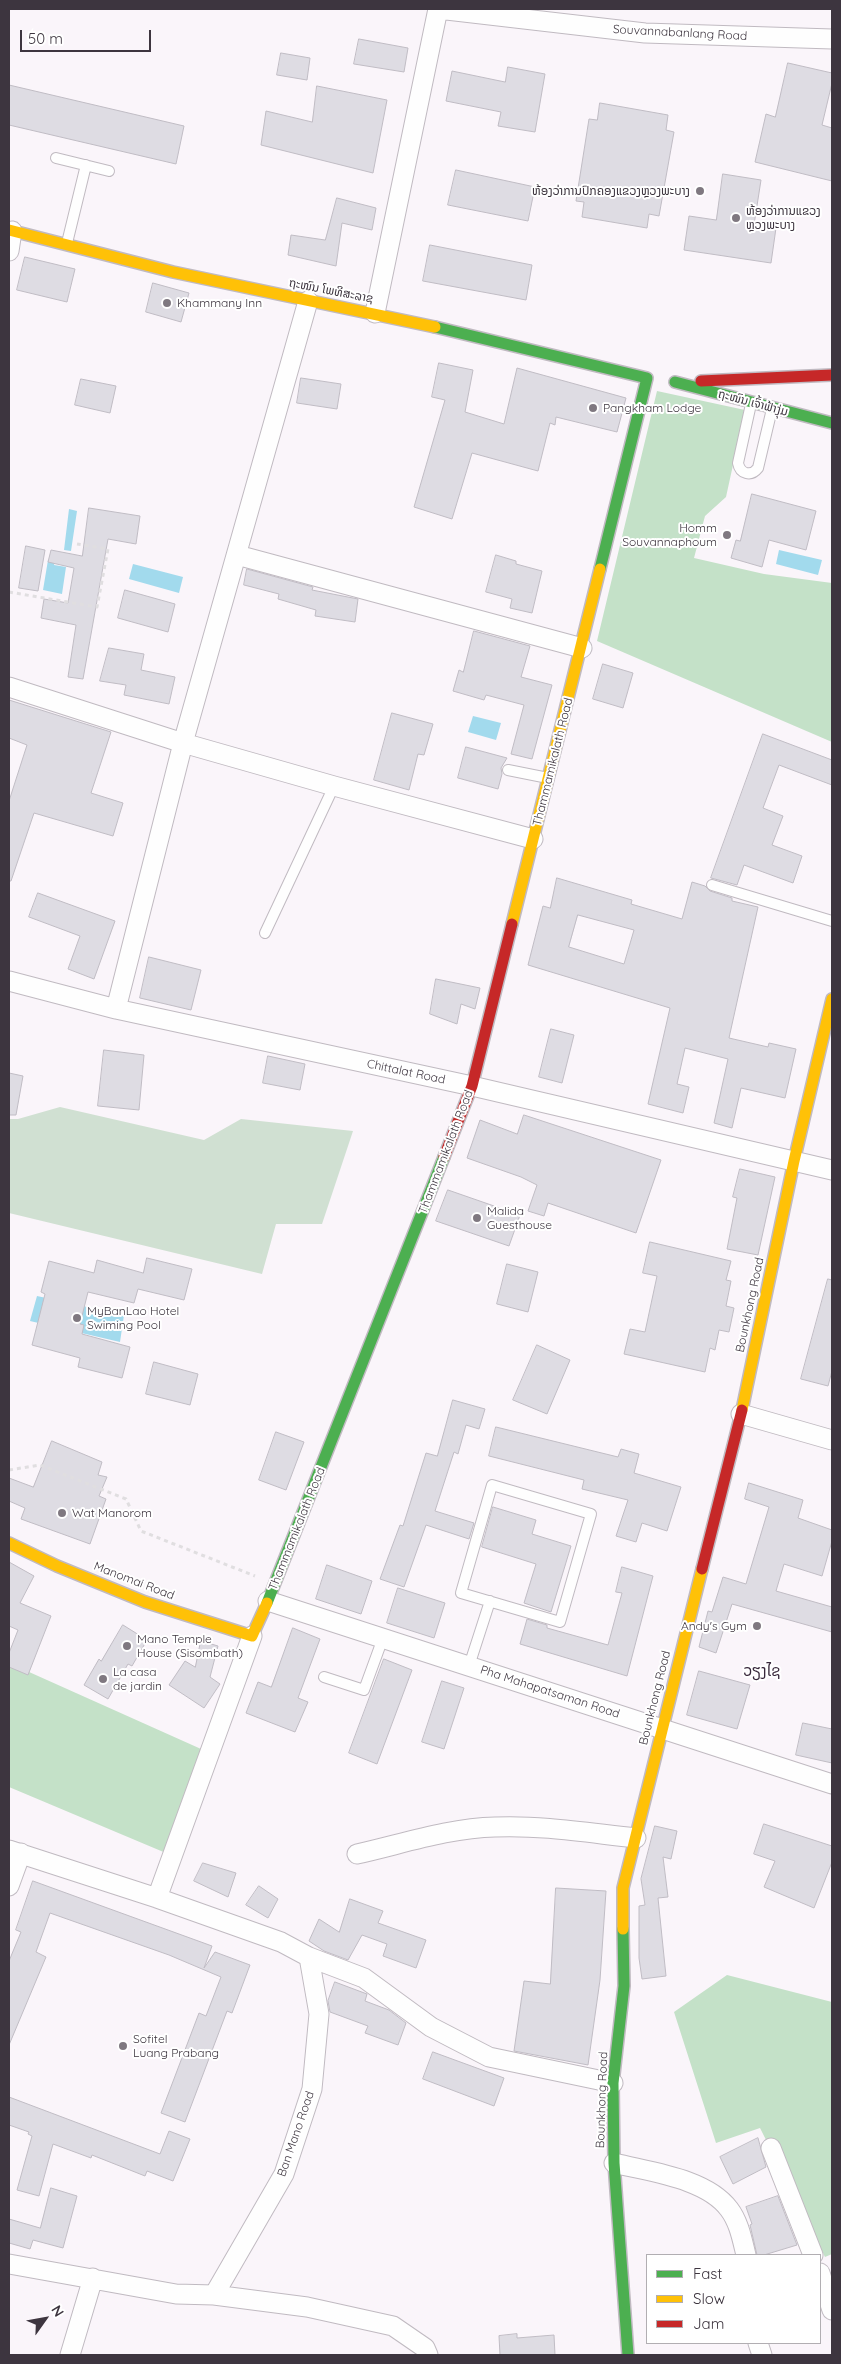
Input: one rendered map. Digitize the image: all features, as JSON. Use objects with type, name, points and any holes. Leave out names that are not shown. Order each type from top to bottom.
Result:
[{"type":"street","name":"Souvannabanlang Road","points":[[438,9],[644,33],[832,39]]},
{"type":"street","points":[[375,313],[438,9]]},
{"type":"street","points":[[9,251],[10,230]]},
{"type":"street","name":"ຖະໜົນ ໂພທິສະລາຊ","points":[[10,230],[173,272],[375,313],[647,378]]},
{"type":"street","points":[[116,1009],[183,743],[308,300]]},
{"type":"street","name":"ຖະໜົນ ເຈົ້າຟ້າງຸ່ມ","points":[[674,382],[832,375]]},
{"type":"street","name":"ຖະໜົນ ເຈົ້າຟ້າງຸ່ມ","points":[[647,378],[674,382],[832,424]]},
{"type":"street","name":"Thammamikalath Road","points":[[157,1898],[252,1636],[272,1593],[472,1086],[582,648],[647,378]]},
{"type":"street","points":[[237,555],[582,648]]},
{"type":"street","points":[[9,687],[183,743],[334,786],[533,839]]},
{"type":"street","name":"Chittalat Road","points":[[9,981],[116,1009],[472,1086],[832,1170]]},
{"type":"street","name":"Bounkhong Road","points":[[628,2355],[614,2163],[613,2084],[624,1986],[624,1888],[741,1414],[794,1161],[832,999]]},
{"type":"street","points":[[741,1414],[832,1440]]},
{"type":"street","name":"Manomai Road","points":[[9,1543],[57,1566],[145,1602],[252,1636]]},
{"type":"street","name":"Pha Mahapatsaman Road","points":[[272,1593],[383,1638],[832,1784]]},
{"type":"street","points":[[357,1854],[463,1830],[495,1826],[532,1827],[636,1838]]},
{"type":"street","points":[[9,1886],[15,1851],[281,1942],[308,1958],[364,1978],[432,2027],[489,2057],[613,2084]]},
{"type":"street","name":"Ban Mano Road","points":[[214,2295],[284,2174],[312,2090],[319,2014],[308,1958]]},
{"type":"street","points":[[771,2148],[813,2254]]},
{"type":"street","points":[[614,2163],[691,2182],[721,2199],[738,2223],[746,2254]]},
{"type":"street","points":[[9,2264],[176,2294],[214,2295],[307,2307],[393,2326],[425,2348],[428,2355]]},
{"type":"street","points":[[821,2276],[832,2310]]},
{"type":"street","points":[[70,2355],[93,2278]]},
{"type":"lane","points":[[56,158],[109,171]]},
{"type":"lane","points":[[67,244],[86,166]]},
{"type":"lane","points":[[752,403],[738,463],[740,470],[746,474],[753,473],[758,468],[772,408]]},
{"type":"lane","points":[[508,770],[549,778]]},
{"type":"lane","points":[[265,933],[334,786]]},
{"type":"lane","points":[[712,885],[832,921]]},
{"type":"lane","points":[[492,1485],[591,1514],[560,1622],[490,1602],[460,1593],[492,1485]]},
{"type":"lane","points":[[469,1666],[490,1602]]},
{"type":"lane","points":[[324,1677],[364,1690],[383,1638]]},
{"type":"path","points":[[9,592],[97,607],[108,549],[77,544]]},
{"type":"path","points":[[9,1470],[40,1466],[126,1499],[141,1531],[272,1593]]},
{"type":"green space","name":"Homm Souvannaphoum","points":[[657,391],[745,410],[726,497],[705,516],[694,558],[764,574],[832,583],[832,742],[597,641]]},
{"type":"green space","points":[[60,1107],[204,1140],[241,1119],[353,1131],[322,1224],[276,1224],[262,1274],[9,1213],[9,1119],[18,1119]]},
{"type":"green space","points":[[9,1663],[210,1753],[173,1856],[9,1787]]},
{"type":"green space","points":[[727,1975],[832,2002],[832,2254],[825,2257],[760,2128],[716,2143],[674,2012]]},
{"type":"water","points":[[69,509],[77,511],[71,551],[64,550]]},
{"type":"water","points":[[779,550],[822,560],[818,575],[776,564]]},
{"type":"water","points":[[48,560],[55,561],[54,565],[66,567],[62,594],[43,590]]},
{"type":"water","points":[[133,564],[183,577],[179,593],[129,579]]},
{"type":"water","points":[[473,716],[501,723],[496,740],[468,732]]},
{"type":"water","name":"MyBanLao Hotel Swiming Pool","points":[[37,1296],[124,1315],[120,1342],[30,1321]]},
{"type":"building","points":[[359,39],[408,48],[404,72],[354,64]]},
{"type":"building","points":[[281,53],[310,58],[307,80],[277,75]]},
{"type":"building","points":[[788,63],[832,73],[832,83],[822,125],[832,128],[832,181],[755,162],[766,114],[775,117]]},
{"type":"building","points":[[508,67],[545,74],[535,132],[498,126],[501,112],[446,101],[452,71],[505,82]]},
{"type":"building","points":[[9,85],[184,126],[176,164],[9,125]]},
{"type":"building","points":[[317,86],[387,100],[373,173],[261,145],[266,111],[312,122]]},
{"type":"building","points":[[600,103],[668,115],[666,130],[674,132],[659,216],[649,214],[647,228],[582,217],[584,202],[576,201],[589,119],[597,120]]},
{"type":"building","points":[[456,170],[535,187],[528,221],[448,205]]},
{"type":"building","name":"ຫ້ອງວ່າການແຂວງ ຫຼວງພະບາງ","points":[[723,174],[761,180],[754,225],[776,228],[771,263],[684,250],[689,216],[716,220]]},
{"type":"building","points":[[337,198],[376,208],[372,230],[342,223],[336,266],[288,255],[291,235],[325,240]]},
{"type":"building","points":[[430,245],[532,265],[526,300],[423,281]]},
{"type":"building","points":[[25,257],[75,269],[67,302],[17,290]]},
{"type":"building","name":"Khammany Inn","points":[[153,283],[189,293],[181,322],[146,312]]},
{"type":"building","points":[[439,363],[473,370],[465,412],[504,424],[517,368],[626,398],[617,432],[556,417],[555,425],[550,423],[538,471],[472,453],[452,519],[414,507],[445,400],[432,397]]},
{"type":"building","points":[[301,378],[341,384],[337,409],[297,403]]},
{"type":"building","points":[[81,379],[116,386],[110,413],[75,405]]},
{"type":"building","points":[[752,494],[816,511],[806,550],[769,540],[762,567],[731,558],[736,540],[740,541]]},
{"type":"building","points":[[89,508],[140,516],[136,544],[108,539],[83,679],[68,677],[76,625],[41,618],[44,599],[68,603],[74,568],[48,562],[51,550],[82,556]]},
{"type":"building","points":[[26,546],[45,550],[38,591],[19,588]]},
{"type":"building","points":[[496,555],[516,561],[516,564],[542,571],[532,613],[510,608],[512,599],[486,592]]},
{"type":"building","points":[[247,569],[313,587],[312,590],[358,599],[355,622],[315,616],[316,610],[278,599],[279,594],[244,585]]},
{"type":"building","points":[[125,590],[175,604],[168,632],[118,618]]},
{"type":"building","points":[[474,631],[530,646],[521,677],[552,685],[532,759],[511,754],[524,705],[486,695],[484,700],[453,691],[459,670],[463,672]]},
{"type":"building","points":[[109,648],[144,654],[141,670],[175,677],[169,704],[124,695],[126,685],[100,681]]},
{"type":"building","points":[[603,664],[633,673],[623,708],[593,699]]},
{"type":"building","points":[[9,700],[111,732],[91,793],[123,803],[113,836],[34,813],[11,881],[9,881],[9,801],[27,745],[9,738]]},
{"type":"building","points":[[392,713],[433,724],[424,755],[418,754],[409,790],[374,780]]},
{"type":"building","points":[[763,734],[832,760],[832,785],[779,765],[763,808],[783,816],[772,845],[802,856],[793,883],[744,865],[737,885],[711,878]]},
{"type":"building","points":[[466,747],[507,758],[501,768],[502,774],[498,789],[458,778]]},
{"type":"building","points":[[557,878],[632,900],[631,904],[682,919],[692,882],[705,886],[710,891],[732,898],[732,901],[758,907],[729,1038],[768,1047],[769,1043],[796,1049],[785,1098],[741,1088],[732,1128],[714,1123],[728,1059],[685,1048],[677,1084],[689,1087],[683,1113],[648,1104],[670,1008],[528,965],[543,906],[550,908]],"holes":[[[578,915],[634,930],[624,964],[569,947]]]},
{"type":"building","points":[[38,893],[115,921],[94,979],[68,969],[80,936],[29,917]]},
{"type":"building","points":[[149,957],[201,970],[191,1010],[140,998]]},
{"type":"building","points":[[436,979],[480,988],[475,1009],[461,1004],[457,1024],[430,1014]]},
{"type":"building","points":[[551,1029],[574,1035],[562,1083],[539,1077]]},
{"type":"building","points":[[104,1050],[144,1055],[139,1110],[98,1106]]},
{"type":"building","points":[[268,1056],[305,1064],[300,1090],[263,1083]]},
{"type":"building","points":[[9,1073],[23,1076],[16,1115],[9,1115]]},
{"type":"building","points":[[524,1115],[661,1160],[636,1233],[548,1203],[544,1216],[528,1211],[537,1185],[521,1177],[467,1158],[480,1120],[517,1134]]},
{"type":"building","points":[[740,1169],[775,1177],[758,1255],[727,1249],[737,1198],[733,1197]]},
{"type":"building","name":"Malida Guesthouse","points":[[448,1190],[520,1215],[509,1246],[436,1221]]},
{"type":"building","points":[[650,1242],[731,1261],[726,1280],[731,1281],[726,1306],[734,1308],[729,1332],[719,1330],[715,1350],[710,1348],[705,1372],[624,1354],[630,1329],[645,1332],[657,1276],[643,1273]]},
{"type":"building","points":[[147,1258],[192,1269],[184,1300],[138,1289],[134,1303],[88,1292],[80,1324],[84,1325],[82,1334],[130,1347],[122,1378],[78,1367],[80,1358],[32,1345],[45,1294],[41,1292],[49,1261],[94,1273],[97,1260],[143,1273]]},
{"type":"building","points":[[507,1264],[538,1272],[528,1312],[497,1304]]},
{"type":"building","points":[[828,1279],[832,1280],[832,1371],[828,1386],[801,1379]]},
{"type":"building","points":[[537,1345],[570,1360],[547,1414],[513,1400]]},
{"type":"building","points":[[154,1362],[198,1374],[190,1405],[146,1394]]},
{"type":"building","points":[[453,1400],[485,1409],[479,1429],[466,1425],[458,1454],[454,1452],[435,1511],[474,1523],[469,1539],[426,1525],[404,1587],[380,1579],[400,1525],[403,1526],[426,1453],[437,1456]]},
{"type":"building","points":[[496,1427],[618,1457],[621,1449],[639,1454],[634,1473],[681,1487],[667,1531],[642,1523],[636,1542],[616,1536],[628,1500],[582,1489],[584,1480],[489,1456]]},
{"type":"building","points":[[276,1432],[304,1442],[286,1490],[259,1480]]},
{"type":"building","name":"Wat Manorom","points":[[52,1441],[102,1462],[98,1475],[107,1477],[99,1496],[106,1499],[90,1544],[21,1519],[25,1508],[9,1501],[9,1478],[33,1487]]},
{"type":"building","points":[[749,1483],[803,1500],[798,1518],[832,1530],[832,1541],[822,1576],[784,1564],[776,1591],[832,1607],[832,1632],[732,1604],[716,1653],[699,1647],[708,1611],[712,1612],[723,1577],[746,1584],[769,1507],[745,1499]]},
{"type":"building","points":[[493,1507],[536,1520],[532,1534],[571,1546],[551,1612],[524,1603],[536,1564],[482,1547]]},
{"type":"building","points":[[9,1562],[34,1576],[20,1603],[51,1616],[28,1675],[9,1667],[9,1653],[18,1630],[9,1626]]},
{"type":"building","points":[[327,1565],[372,1581],[361,1614],[316,1599]]},
{"type":"building","points":[[622,1567],[653,1576],[627,1676],[520,1644],[527,1619],[547,1625],[547,1628],[608,1645],[622,1593],[616,1592]]},
{"type":"building","points":[[398,1588],[445,1603],[434,1638],[387,1623]]},
{"type":"building","points":[[123,1625],[147,1640],[132,1666],[128,1664],[108,1699],[84,1685],[99,1659],[101,1661]]},
{"type":"building","points":[[293,1628],[320,1639],[298,1698],[308,1702],[295,1732],[246,1713],[258,1682],[271,1687]]},
{"type":"building","points":[[201,1641],[218,1646],[210,1677],[220,1684],[204,1708],[169,1685],[185,1661],[195,1667]]},
{"type":"building","points":[[384,1659],[412,1670],[377,1764],[349,1753]]},
{"type":"building","points":[[699,1671],[750,1685],[737,1729],[687,1715]]},
{"type":"building","points":[[442,1681],[464,1688],[444,1749],[422,1742]]},
{"type":"building","points":[[803,1723],[832,1729],[832,1763],[796,1755]]},
{"type":"building","points":[[764,1824],[832,1846],[832,1862],[814,1908],[764,1887],[775,1861],[754,1854]]},
{"type":"building","points":[[655,1826],[677,1831],[671,1859],[663,1857],[668,1897],[658,1898],[666,1976],[642,1979],[639,1958],[639,1906],[645,1905],[641,1879]]},
{"type":"building","points":[[203,1863],[236,1873],[228,1897],[194,1881]]},
{"type":"building","points":[[33,1881],[212,1946],[204,1968],[215,1952],[250,1965],[232,2013],[227,2011],[185,2122],[161,2113],[199,2013],[206,2016],[221,1977],[169,1955],[50,1913],[36,1952],[46,1957],[9,2045],[9,1961],[21,1932],[16,1930]]},
{"type":"building","points":[[259,1886],[278,1899],[268,1918],[246,1905]]},
{"type":"building","points":[[556,1888],[606,1891],[600,1980],[588,2065],[514,2051],[524,1981],[550,1984]]},
{"type":"building","points":[[350,1899],[383,1911],[378,1923],[426,1940],[416,1968],[383,1956],[387,1944],[362,1935],[348,1960],[324,1951],[309,1941],[319,1919],[339,1932]]},
{"type":"building","points":[[335,1982],[367,1994],[365,2001],[389,2010],[406,2023],[398,2045],[365,2033],[368,2026],[330,2012],[328,2001]]},
{"type":"building","points":[[433,2052],[504,2078],[494,2106],[423,2079]]},
{"type":"building","points":[[9,2097],[160,2154],[169,2131],[190,2139],[173,2181],[147,2171],[145,2176],[92,2155],[91,2158],[53,2144],[39,2196],[17,2190],[32,2136],[28,2134],[29,2132],[9,2125]]},
{"type":"building","points":[[758,2138],[766,2167],[733,2184],[720,2157]]},
{"type":"building","points":[[51,2188],[77,2196],[63,2248],[33,2240],[30,2249],[9,2243],[9,2219],[40,2228]]},
{"type":"building","points":[[778,2196],[797,2245],[767,2254],[757,2254],[750,2225],[752,2224],[746,2207]]},
{"type":"building","points":[[517,2334],[517,2338],[554,2335],[555,2355],[500,2355],[499,2336]]},
{"type":"traffic: fast","points":[[435,327],[647,378],[600,569]]},
{"type":"traffic: fast","points":[[675,382],[832,423]]},
{"type":"traffic: fast","points":[[267,1603],[444,1157]]},
{"type":"traffic: fast","points":[[623,1929],[624,1986],[613,2083],[614,2163],[628,2355]]},
{"type":"traffic: slow","points":[[9,230],[173,272],[435,327]]},
{"type":"traffic: slow","points":[[512,924],[600,569]]},
{"type":"traffic: slow","points":[[742,1410],[794,1161],[832,999]]},
{"type":"traffic: slow","points":[[9,1543],[57,1566],[145,1602],[252,1636],[267,1603]]},
{"type":"traffic: slow","points":[[623,1929],[623,1888],[702,1569]]},
{"type":"traffic: jam","points":[[701,381],[832,375]]},
{"type":"traffic: jam","points":[[444,1157],[472,1086],[512,924]]},
{"type":"traffic: jam","points":[[702,1569],[742,1410]]},
{"type":"place","name":"ຫ້ອງວ່າການປົກຄອງແຂວງຫຼວງພະບາງ","points":[[700,191]]},
{"type":"place","name":"ຫ້ອງວ່າການແຂວງ ຫຼວງພະບາງ","points":[[736,218]]},
{"type":"place","name":"Khammany Inn","points":[[167,303]]},
{"type":"place","name":"Pangkham Lodge","points":[[593,408]]},
{"type":"place","name":"Homm Souvannaphoum","points":[[727,535]]},
{"type":"place","name":"Malida Guesthouse","points":[[477,1218]]},
{"type":"place","name":"MyBanLao Hotel Swiming Pool","points":[[77,1318]]},
{"type":"place","name":"Wat Manorom","points":[[62,1513]]},
{"type":"place","name":"Andy's Gym","points":[[757,1626]]},
{"type":"place","name":"Mano Temple House (Sisombath)","points":[[127,1646]]},
{"type":"place","name":"La casa de jardin","points":[[103,1679]]},
{"type":"place","name":"Sofitel Luang Prabang","points":[[123,2046]]},
{"type":"district","name":"ວຽງໄຊ","points":[[762,1671]]}]
